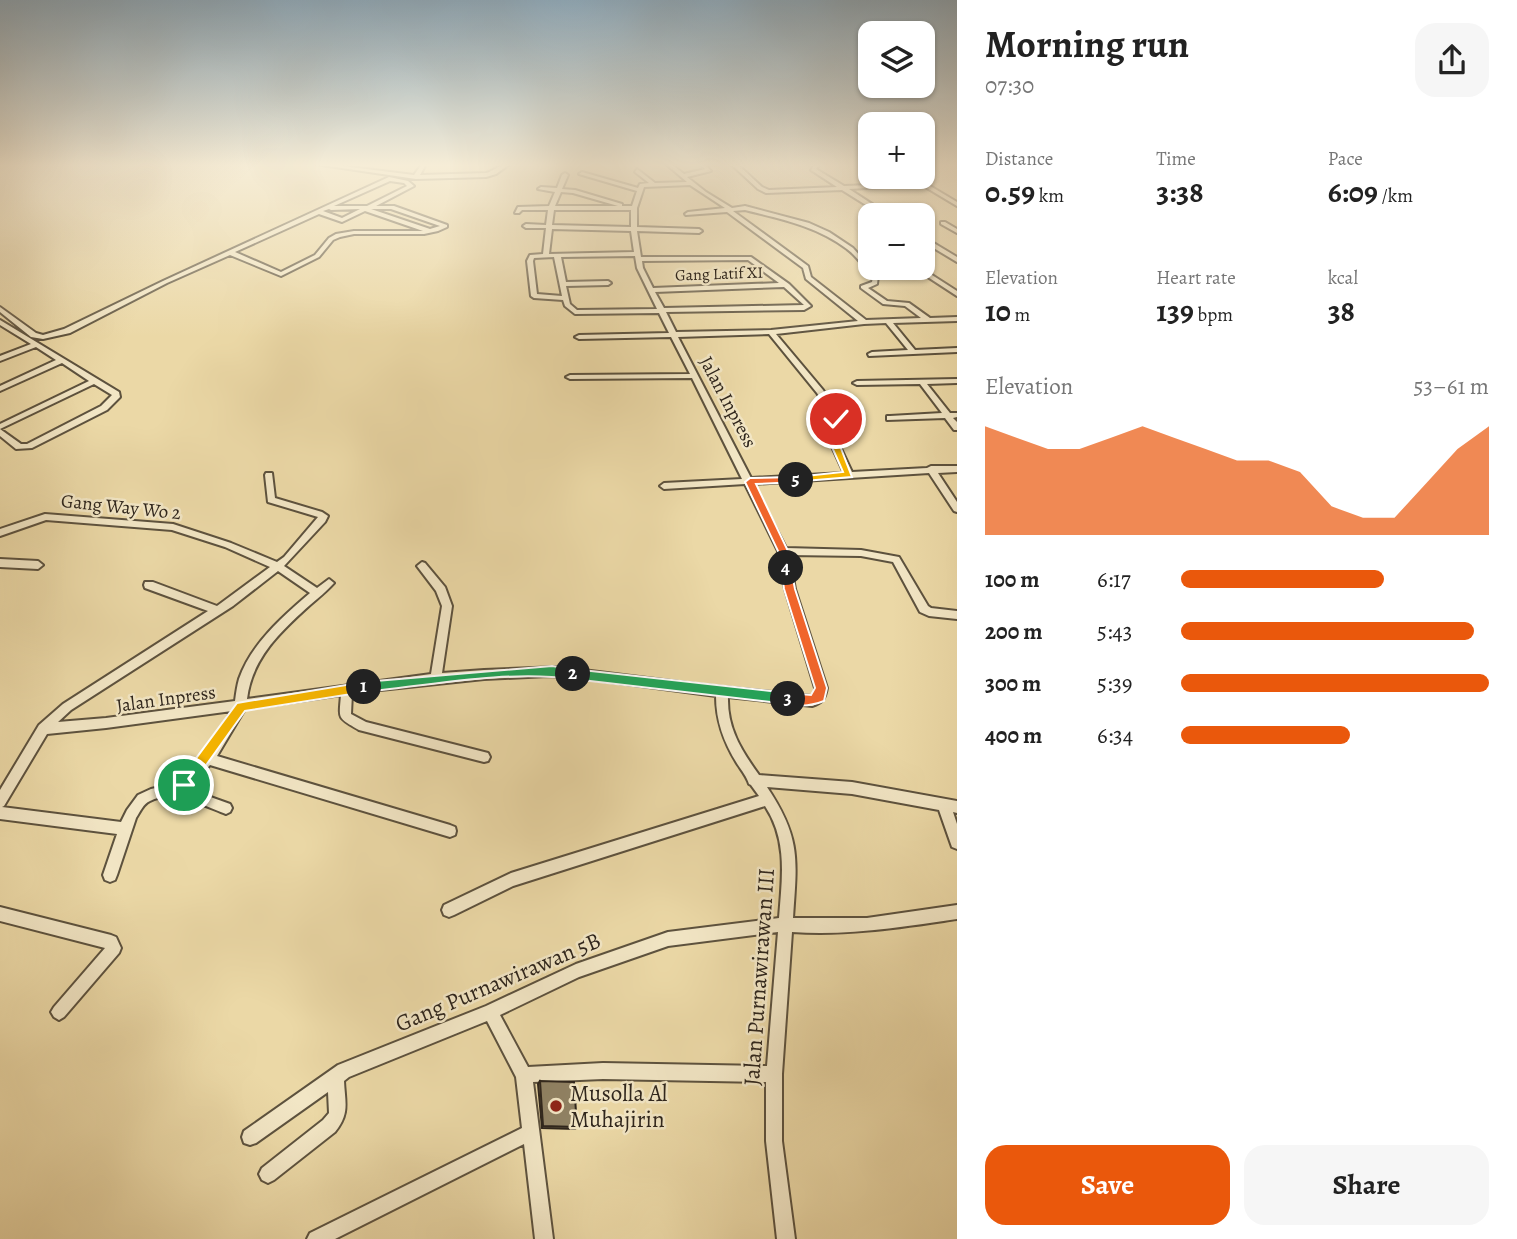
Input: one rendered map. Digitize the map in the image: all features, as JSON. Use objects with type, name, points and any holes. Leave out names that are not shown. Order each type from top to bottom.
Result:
[{"type":"street","points":[[0,309],[34,335],[53,336],[296,222]]},
{"type":"street","points":[[405,222],[427,230]]},
{"type":"street","points":[[231,253],[281,274],[320,254],[324,244],[342,234],[406,233],[445,226],[434,222]]},
{"type":"street","points":[[546,255],[549,222]]},
{"type":"street","name":"Jalan Inpress","points":[[43,729],[126,723],[182,712],[241,707],[347,689],[436,678],[552,671],[811,701],[820,698],[821,688],[789,589],[783,551],[750,482],[660,312],[637,257],[633,222]]},
{"type":"street","points":[[746,222],[806,267],[808,278],[864,322]]},
{"type":"street","points":[[799,222],[827,233],[851,249],[877,281],[863,287],[885,303],[909,304],[927,319]]},
{"type":"street","points":[[943,223],[957,231]]},
{"type":"street","points":[[526,226],[699,231]]},
{"type":"street","points":[[935,245],[955,257]]},
{"type":"street","points":[[566,298],[537,297],[533,291],[530,258],[546,255],[637,257]]},
{"type":"street","points":[[557,255],[569,309],[575,312],[660,312]]},
{"type":"street","name":"Gang Latif XI","points":[[637,257],[749,258],[807,303],[807,307],[660,312]]},
{"type":"street","points":[[935,279],[957,293]]},
{"type":"street","points":[[562,284],[608,283]]},
{"type":"street","name":"Gang Latif XI","points":[[652,290],[787,285]]},
{"type":"street","points":[[579,337],[771,332],[864,322],[957,318]]},
{"type":"street","points":[[888,321],[913,352]]},
{"type":"street","points":[[0,322],[4,331],[63,360],[116,394],[110,405],[29,446],[19,447],[0,432]]},
{"type":"street","points":[[771,332],[820,392],[841,427],[832,434],[832,438],[849,475]]},
{"type":"street","points":[[0,359],[34,345]]},
{"type":"street","points":[[872,354],[957,350]]},
{"type":"street","points":[[0,389],[63,360]]},
{"type":"street","points":[[570,377],[694,376]]},
{"type":"street","points":[[0,427],[94,381]]},
{"type":"street","points":[[857,383],[957,381]]},
{"type":"street","points":[[922,382],[952,415],[957,428]]},
{"type":"street","points":[[890,418],[952,415]]},
{"type":"street","points":[[931,469],[957,509]]},
{"type":"street","points":[[664,486],[957,469]]},
{"type":"street","points":[[0,802],[43,729],[67,707],[217,610],[287,559],[323,517],[306,509],[271,500],[269,475]]},
{"type":"street","name":"Gang Way Wo 2","points":[[0,533],[45,517],[173,527],[228,545],[277,566],[317,593]]},
{"type":"street","points":[[783,551],[861,553],[896,559],[924,609],[957,615]]},
{"type":"street","points":[[0,563],[38,565]]},
{"type":"street","points":[[422,566],[440,590],[447,606],[436,678]]},
{"type":"street","points":[[110,875],[126,829],[143,798],[176,790],[184,785],[241,707],[246,673],[261,649],[329,583]]},
{"type":"street","points":[[149,585],[217,610]]},
{"type":"street","points":[[347,689],[345,716],[363,726],[484,757]]},
{"type":"street","name":"Jalan Purnawirawan III","points":[[722,692],[721,702],[731,744],[780,821],[788,844],[790,864],[774,1074],[774,1140],[786,1239]]},
{"type":"street","points":[[206,758],[450,831]]},
{"type":"street","points":[[752,779],[852,788],[951,806],[957,844]]},
{"type":"street","points":[[176,790],[226,808]]},
{"type":"street","points":[[449,910],[511,880],[766,800]]},
{"type":"street","points":[[0,813],[126,829]]},
{"type":"street","name":"Gang Purnawirawan 5B","points":[[250,1137],[344,1071],[490,1012],[576,971],[668,939],[786,924],[867,925],[957,912]]},
{"type":"street","points":[[0,914],[111,942],[114,948],[59,1012]]},
{"type":"street","points":[[490,1012],[524,1074],[544,1239]]},
{"type":"street","points":[[524,1074],[603,1071],[774,1074]]},
{"type":"street","points":[[268,1174],[329,1126],[337,1116],[336,1078]]},
{"type":"street","points":[[316,1239],[531,1132]]},
{"type":"building","name":"Musolla Al Muhajirin","points":[[540,1081],[574,1082],[577,1127],[543,1126]]},
{"type":"place","name":"Musolla Al Muhajirin","points":[[556,1106]]},
{"type":"route","points":[[184,785],[241,707],[347,689],[436,678],[552,671],[811,701],[820,698],[821,688],[789,589],[783,551],[750,482],[849,475],[832,438],[832,434],[841,428],[836,419]]}]
